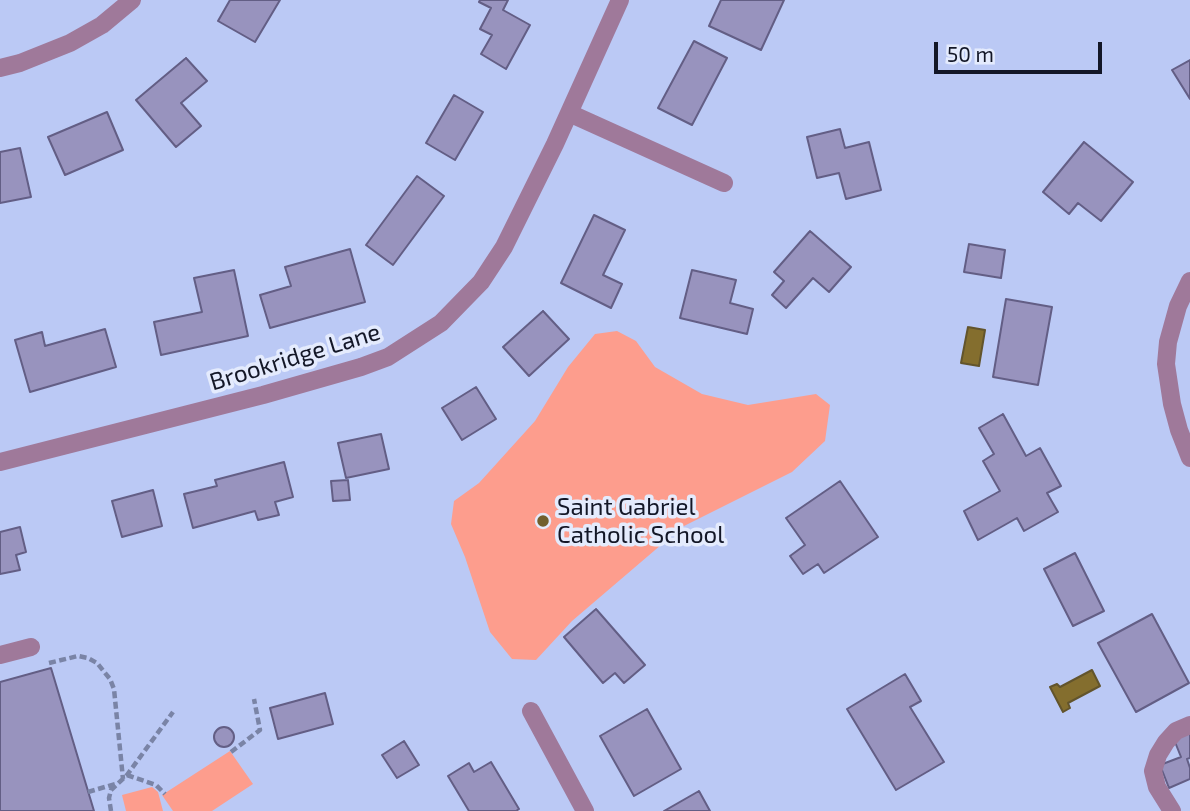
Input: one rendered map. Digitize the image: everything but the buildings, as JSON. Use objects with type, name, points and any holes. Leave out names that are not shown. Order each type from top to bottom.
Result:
[{"type":"street","points":[[0,68],[70,43],[102,25],[132,0]]},
{"type":"street","name":"Brookridge Lane","points":[[0,462],[361,368],[388,357],[441,323],[468,298],[504,247],[620,0]]},
{"type":"street","points":[[569,113],[724,183]]},
{"type":"street","points":[[1190,281],[1178,306],[1168,342],[1166,364],[1172,404],[1190,458]]},
{"type":"street","points":[[0,655],[31,647]]},
{"type":"street","points":[[531,711],[584,811]]},
{"type":"street","points":[[1172,811],[1157,787],[1153,771],[1166,742],[1176,731],[1190,725]]},
{"type":"path","points":[[49,663],[78,656],[88,658],[97,663],[110,679],[114,690],[125,777]]},
{"type":"path","points":[[231,752],[260,730],[254,699]]},
{"type":"path","points":[[88,792],[116,783],[125,777],[173,712]]},
{"type":"path","points":[[125,777],[156,785],[165,794]]},
{"type":"path","points":[[111,811],[109,798],[116,783]]},
{"type":"shaded area","points":[[968,327],[985,330],[979,366],[961,363]]},
{"type":"shaded area","points":[[617,331],[636,341],[655,367],[702,394],[748,405],[816,394],[830,405],[825,441],[792,472],[682,527],[572,621],[536,660],[512,659],[490,632],[451,524],[454,501],[479,483],[535,421],[568,367],[595,334]]},
{"type":"shaded area","points":[[1092,670],[1100,686],[1068,703],[1070,708],[1063,712],[1050,687],[1057,684],[1060,687]]},
{"type":"shaded area","points":[[230,751],[253,784],[212,811],[173,811],[162,795]]},
{"type":"shaded area","points":[[152,787],[158,792],[163,811],[126,811],[122,795]]},
{"type":"place","name":"Saint Gabriel Catholic School","points":[[543,521]]}]
